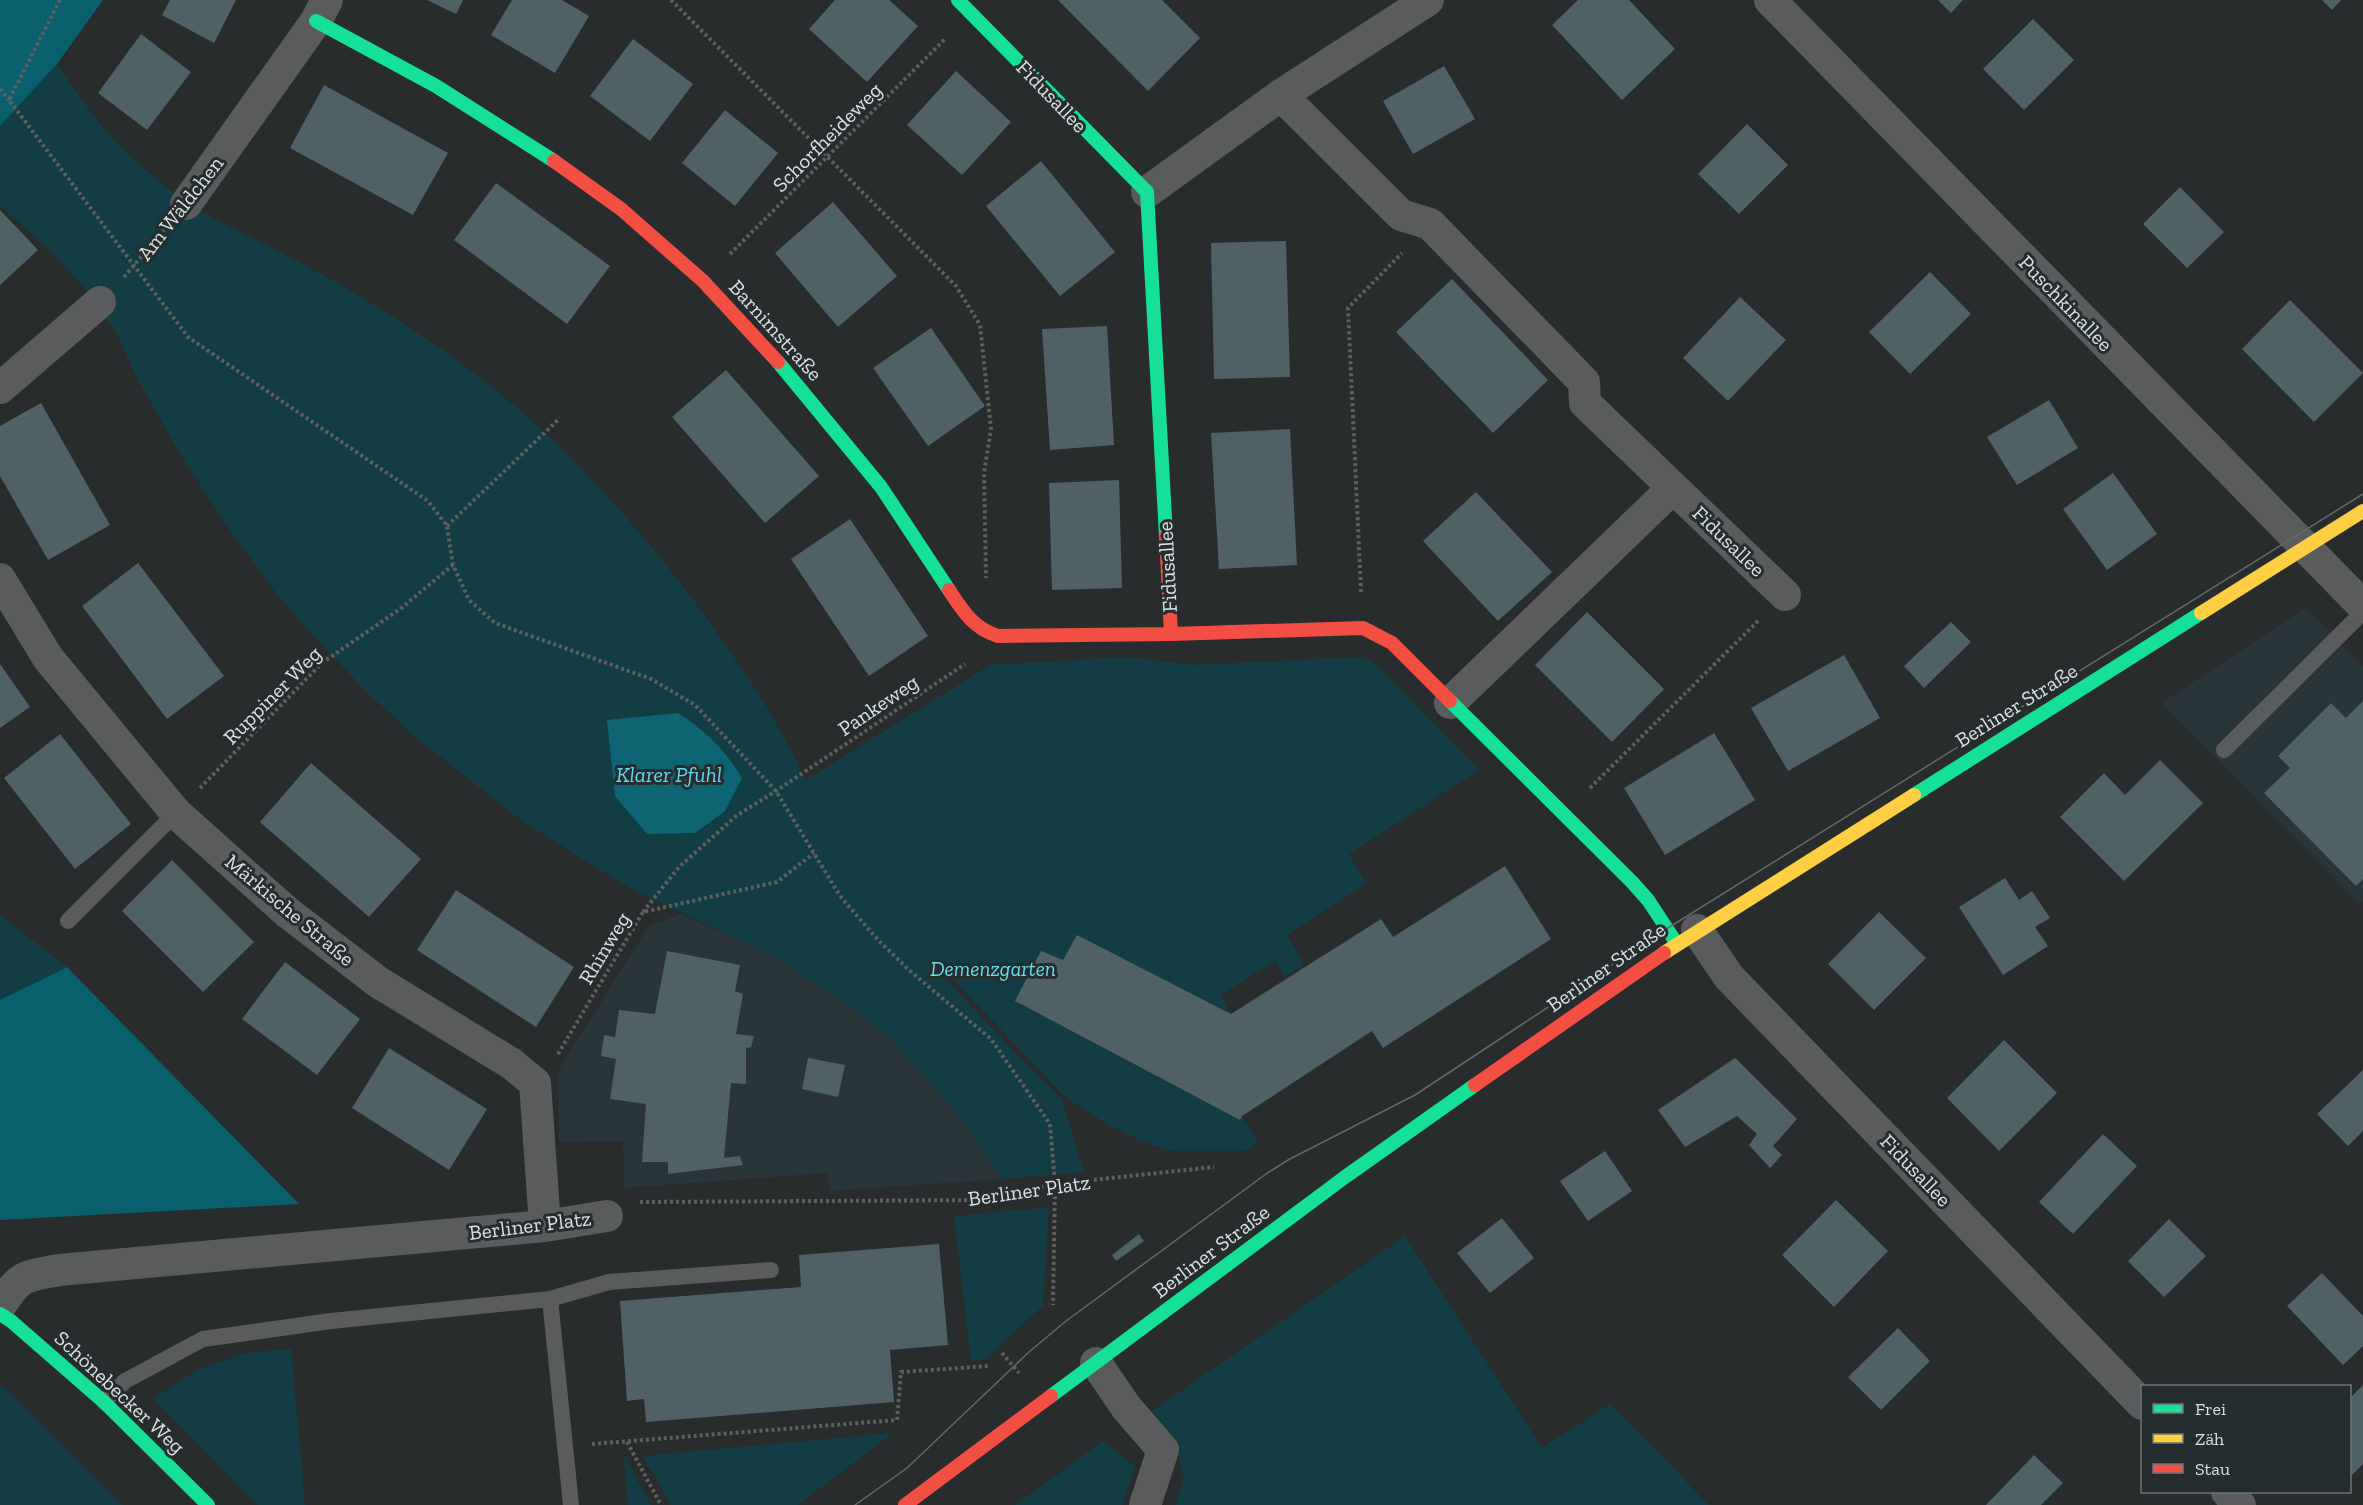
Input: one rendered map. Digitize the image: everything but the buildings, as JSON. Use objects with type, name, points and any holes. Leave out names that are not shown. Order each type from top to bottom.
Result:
[{"type":"street","name":"Fidusallee","points":[[958,0],[1147,192],[1171,634],[1363,628],[1392,643],[1648,900],[1729,977],[2141,1403]]},
{"type":"street","points":[[1147,192],[1281,95],[1428,0]]},
{"type":"street","name":"Puschkinallee","points":[[1770,0],[2363,606]]},
{"type":"street","name":"Am Wäldchen","points":[[186,204],[322,10]]},
{"type":"street","name":"Barnimstraße","points":[[322,10],[563,167],[621,209],[703,281],[794,379],[881,488],[963,612],[983,631]]},
{"type":"street","name":"Fidusallee","points":[[1281,95],[1401,215],[1430,224],[1584,382],[1586,403],[1785,595]]},
{"type":"street","points":[[0,388],[100,302]]},
{"type":"street","points":[[1450,703],[1673,488]]},
{"type":"street","name":"Berliner Straße","points":[[905,1505],[1354,1171],[1687,937],[2363,511]]},
{"type":"street","name":"Märkische Straße","points":[[0,579],[48,658],[176,813],[287,912],[378,982],[512,1064],[535,1083]]},
{"type":"street","points":[[983,631],[998,636],[1171,634]]},
{"type":"street","points":[[535,1083],[544,1226]]},
{"type":"street","name":"Berliner Platz","points":[[0,1306],[14,1283],[25,1277],[59,1270],[544,1226],[607,1216]]},
{"type":"street","name":"Schönebecker Weg","points":[[0,1314],[104,1402],[208,1505]]},
{"type":"street","points":[[1095,1363],[1126,1407],[1163,1450],[1145,1505]]},
{"type":"street","points":[[2229,1493],[2240,1505]]},
{"type":"lane","points":[[2224,750],[2363,612]]},
{"type":"lane","points":[[68,921],[176,813]]},
{"type":"lane","points":[[104,1402],[125,1382],[203,1339],[331,1321],[550,1299],[609,1282],[771,1270]]},
{"type":"lane","points":[[550,1299],[571,1505]]},
{"type":"path","points":[[9,100],[60,0]]},
{"type":"path","name":"Pankeweg","points":[[643,912],[680,867],[736,816],[972,659],[983,631],[986,601],[984,473],[991,429],[980,325],[956,286],[671,0]]},
{"type":"path","name":"Schorfheideweg","points":[[703,281],[829,158],[971,13]]},
{"type":"path","points":[[0,89],[188,337],[428,501],[447,526],[453,565],[469,600],[495,623],[651,680],[695,705],[776,791],[840,896],[878,940],[910,971],[990,1039],[1050,1124],[1055,1184],[1053,1305]]},
{"type":"path","name":"Am Wäldchen","points":[[100,302],[134,267],[186,204]]},
{"type":"path","points":[[1363,628],[1348,308],[1430,224]]},
{"type":"path","points":[[447,526],[560,418]]},
{"type":"path","name":"Ruppiner Weg","points":[[176,813],[322,663],[400,609],[453,565]]},
{"type":"path","points":[[1564,814],[1785,595]]},
{"type":"path","name":"Rhinweg","points":[[535,1083],[559,1054],[643,912],[777,882],[814,853]]},
{"type":"path","name":"Berliner Platz","points":[[607,1216],[630,1203],[989,1200],[1055,1184],[1214,1167]]},
{"type":"path","points":[[564,1446],[897,1420],[901,1372],[988,1366]]},
{"type":"path","points":[[627,1442],[661,1505]]},
{"type":"shaded area","points":[[0,0],[103,0],[57,64],[0,126]]},
{"type":"shaded area","points":[[2306,608],[2363,666],[2363,901],[2360,904],[2161,703]]},
{"type":"shaded area","points":[[681,914],[771,955],[851,1007],[890,1038],[952,1107],[1002,1179],[830,1191],[827,1173],[624,1188],[623,1141],[559,1142],[558,1071],[649,926]]},
{"type":"shaded area","points":[[67,967],[299,1204],[0,1220],[0,1000]]},
{"type":"green space","name":"Demenzgarten","points":[[57,64],[104,129],[151,175],[183,200],[334,281],[422,336],[521,411],[567,454],[611,500],[692,599],[763,701],[806,780],[990,665],[1125,657],[1197,665],[1356,657],[1369,660],[1380,668],[1479,770],[1349,854],[1366,884],[1287,935],[1304,965],[1285,977],[1275,961],[1221,995],[1231,1014],[1077,936],[1063,960],[1015,1001],[1240,1120],[1242,1116],[1258,1142],[1245,1151],[1170,1151],[1139,1140],[1105,1123],[1064,1096],[937,962],[933,965],[1014,1052],[1062,1099],[1084,1172],[1002,1179],[952,1107],[890,1038],[851,1007],[771,955],[635,891],[526,824],[410,733],[319,642],[276,593],[227,526],[179,452],[138,380],[116,332],[83,286],[47,247],[0,206],[0,126]]},
{"type":"green space","points":[[0,915],[67,967],[0,1000]]},
{"type":"green space","points":[[1049,1207],[1043,1306],[984,1360],[971,1361],[954,1216]]},
{"type":"green space","points":[[1405,1236],[1542,1448],[1610,1404],[1709,1505],[1175,1505],[1184,1480],[1177,1449],[1152,1411]]},
{"type":"green space","points":[[291,1349],[305,1505],[258,1505],[153,1399],[197,1370],[245,1353]]},
{"type":"green space","points":[[0,1386],[6,1389],[122,1505],[0,1505]]},
{"type":"green space","points":[[893,1433],[798,1505],[671,1505],[643,1456]]},
{"type":"green space","points":[[1103,1441],[1135,1466],[1122,1505],[1015,1505]]},
{"type":"green space","points":[[624,1456],[651,1505],[628,1505]]},
{"type":"water","name":"Klarer Pfuhl","points":[[678,713],[714,742],[742,778],[725,811],[695,833],[647,834],[615,796],[607,720]]},
{"type":"tram line","points":[[855,1505],[907,1468],[1029,1352],[1066,1321],[1266,1174],[1288,1160],[1415,1095],[1668,928],[2363,494]]},
{"type":"traffic: fast","points":[[958,0],[1147,192],[1166,536]]},
{"type":"traffic: fast","points":[[316,21],[436,86],[554,161]]},
{"type":"traffic: fast","points":[[778,362],[881,487],[949,590]]},
{"type":"traffic: fast","points":[[1914,795],[2201,613]]},
{"type":"traffic: fast","points":[[1450,701],[1632,882],[1648,900],[1677,944]]},
{"type":"traffic: fast","points":[[1051,1396],[1345,1177],[1475,1085]]},
{"type":"traffic: fast","points":[[0,1314],[104,1402],[208,1505]]},
{"type":"traffic: slow","points":[[2201,613],[2363,511]]},
{"type":"traffic: slow","points":[[1664,953],[1914,795]]},
{"type":"traffic: jam","points":[[554,161],[621,209],[703,281],[778,362]]},
{"type":"traffic: jam","points":[[1166,536],[1171,634],[1363,628],[1392,643],[1450,701]]},
{"type":"traffic: jam","points":[[949,590],[964,612],[975,623],[989,633],[998,636],[1171,634]]},
{"type":"traffic: jam","points":[[1475,1085],[1664,953]]},
{"type":"traffic: jam","points":[[905,1505],[1051,1396]]}]
